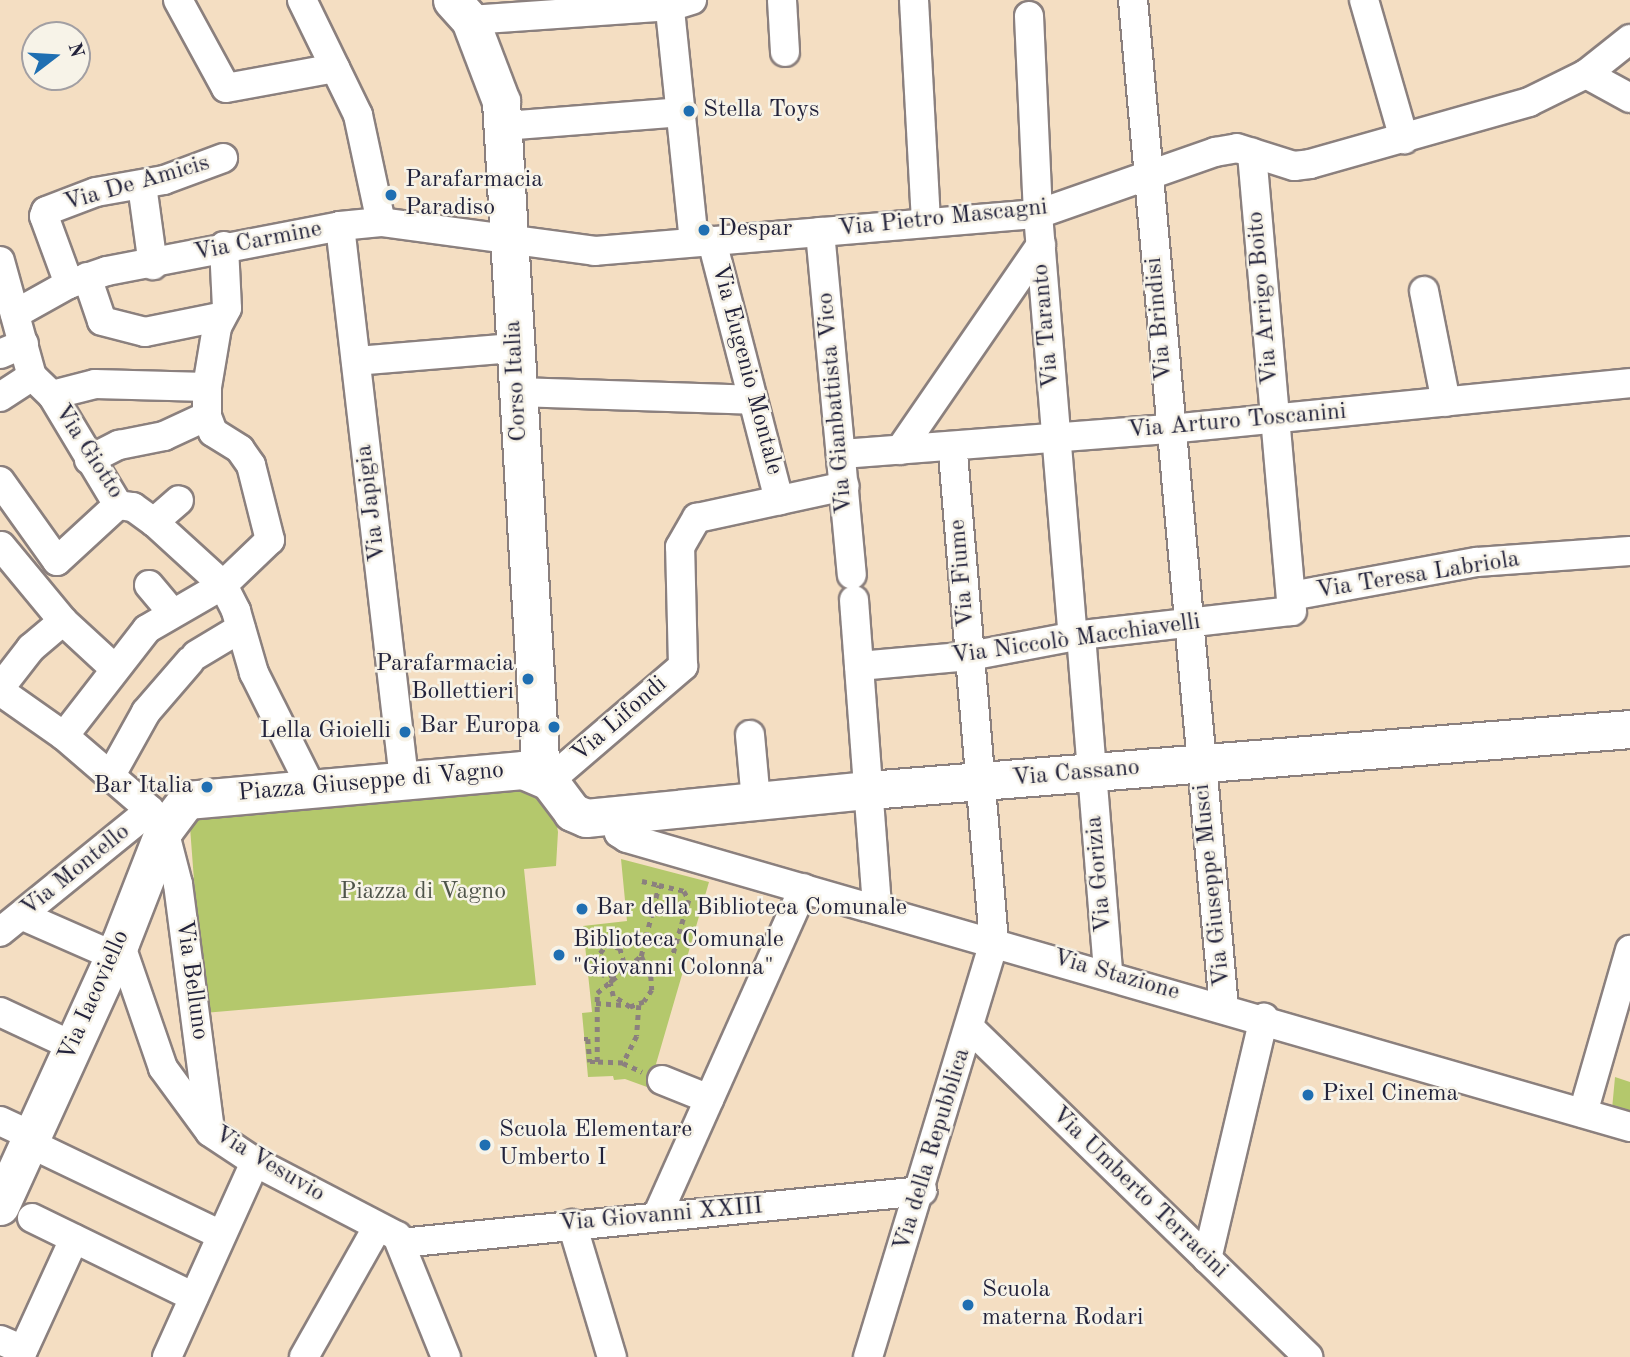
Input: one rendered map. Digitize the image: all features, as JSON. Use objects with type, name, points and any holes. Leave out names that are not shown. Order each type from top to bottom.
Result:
[{"type":"main road","name":"Corso Italia","points":[[461,10],[496,80],[504,126],[516,392],[545,778]]},
{"type":"main road","name":"Via Cassano","points":[[545,778],[579,816],[617,815],[869,790],[1630,729]]},
{"type":"main road","name":"Piazza Giuseppe di Vagno","points":[[200,797],[523,770],[545,778]]},
{"type":"main road","name":"Via Iacoviello","points":[[16,1212],[19,1133],[73,1046],[117,949],[157,820],[187,800],[200,797]]},
{"type":"street","points":[[178,0],[226,88],[335,68]]},
{"type":"street","points":[[302,0],[358,115],[381,222]]},
{"type":"street","points":[[782,0],[785,52]]},
{"type":"street","points":[[914,0],[926,223]]},
{"type":"street","name":"Via Brindisi","points":[[1133,0],[1146,177],[1201,763]]},
{"type":"street","points":[[1364,0],[1404,139]]},
{"type":"street","points":[[461,10],[678,2]]},
{"type":"street","name":"Via Eugenio Montale","points":[[678,2],[681,112],[703,241],[753,400],[779,500]]},
{"type":"street","name":"Via Taranto","points":[[1029,16],[1038,214],[1056,438],[1092,774]]},
{"type":"street","name":"Via Pietro Mascagni","points":[[510,242],[595,251],[1038,214],[1215,152],[1237,148],[1294,166],[1404,139],[1529,102],[1586,74],[1630,39]]},
{"type":"street","points":[[1586,74],[1630,98]]},
{"type":"street","points":[[504,126],[681,112]]},
{"type":"street","name":"Via Arrigo Boito","points":[[1252,153],[1291,604]]},
{"type":"street","name":"Via De Amicis","points":[[78,280],[44,213],[96,192],[142,185],[223,158]]},
{"type":"street","points":[[142,185],[152,265]]},
{"type":"street","name":"Via Carmine","points":[[15,314],[78,280],[152,265],[224,246],[340,226],[381,222],[510,242]]},
{"type":"street","name":"Via Japigia","points":[[340,226],[404,779]]},
{"type":"street","name":"Via Gianbattista Vico","points":[[820,233],[843,454],[877,909]]},
{"type":"street","points":[[900,450],[1041,245]]},
{"type":"street","points":[[64,736],[147,629],[171,611],[223,585],[270,540],[251,465],[240,449],[213,432],[207,416],[206,387],[219,317],[227,308],[224,246]]},
{"type":"street","name":"Via Giotto","points":[[0,261],[15,314],[12,349],[42,386],[118,505],[133,507],[155,522],[223,585]]},
{"type":"street","points":[[78,280],[102,321],[145,332],[219,317]]},
{"type":"street","points":[[1424,291],[1446,402]]},
{"type":"street","points":[[356,360],[514,348]]},
{"type":"street","name":"Via Arturo Toscanini","points":[[843,454],[1170,429],[1630,383]]},
{"type":"street","points":[[0,397],[42,386],[95,384],[206,387]]},
{"type":"street","points":[[516,392],[753,400]]},
{"type":"street","points":[[89,460],[119,445],[164,436],[207,416]]},
{"type":"street","name":"Via Fiume","points":[[952,447],[994,942]]},
{"type":"street","points":[[1,483],[57,561],[118,505]]},
{"type":"street","name":"Via Lifondi","points":[[545,778],[683,666],[680,547],[697,518],[845,486]]},
{"type":"street","points":[[155,522],[179,500]]},
{"type":"street","points":[[1,546],[63,621],[115,669]]},
{"type":"street","name":"Via Teresa Labriola","points":[[1291,604],[1477,562],[1630,551]]},
{"type":"street","points":[[149,585],[171,611]]},
{"type":"street","points":[[223,585],[241,628],[266,731],[312,789]]},
{"type":"street","name":"Via Niccolò Macchiavelli","points":[[859,666],[970,656],[1077,636],[1189,624],[1291,604]]},
{"type":"street","points":[[63,621],[31,648],[0,689],[111,775],[157,820]]},
{"type":"street","points":[[111,775],[146,712],[193,658],[241,628]]},
{"type":"street","points":[[750,736],[756,802]]},
{"type":"street","name":"Via Giuseppe Musci","points":[[1201,763],[1224,1007]]},
{"type":"street","name":"Via Gorizia","points":[[1092,774],[1108,974]]},
{"type":"street","name":"Via Stazione","points":[[617,815],[619,833],[627,838],[1264,1018],[1630,1127]]},
{"type":"street","name":"Via Montello","points":[[0,932],[157,820]]},
{"type":"street","name":"Via Belluno","points":[[157,820],[178,884],[210,1132]]},
{"type":"street","points":[[657,1216],[804,888]]},
{"type":"street","points":[[23,916],[117,949]]},
{"type":"street","name":"Via della Repubblica","points":[[868,1357],[922,1191],[994,942]]},
{"type":"street","name":"Via Vesuvio","points":[[117,949],[163,1068],[210,1132],[255,1162],[401,1242]]},
{"type":"street","points":[[1583,1114],[1630,950]]},
{"type":"street","points":[[0,1012],[73,1046]]},
{"type":"street","points":[[1207,1259],[1264,1018]]},
{"type":"street","name":"Via Umberto Terracini","points":[[970,1028],[1308,1357]]},
{"type":"street","points":[[662,1080],[709,1099]]},
{"type":"street","points":[[19,1133],[220,1236]]},
{"type":"street","points":[[167,1357],[255,1162]]},
{"type":"street","name":"Via Giovanni XXIII","points":[[401,1242],[922,1191]]},
{"type":"street","points":[[16,1212],[194,1297]]},
{"type":"street","points":[[572,1224],[612,1357]]},
{"type":"street","points":[[304,1357],[377,1228]]},
{"type":"street","points":[[14,1349],[74,1239]]},
{"type":"street","points":[[401,1242],[446,1357]]},
{"type":"path","points":[[667,887],[668,879]]},
{"type":"path","points":[[625,965],[633,963],[660,973],[670,965],[689,900],[684,891],[642,881]]},
{"type":"path","points":[[584,1039],[588,1039],[590,1062],[623,1063],[637,1036],[639,1005],[652,990],[641,956],[659,885]]},
{"type":"path","points":[[614,976],[602,975],[596,966],[601,948],[621,948],[625,965]]},
{"type":"path","points":[[597,1062],[597,993],[625,965],[641,956]]},
{"type":"path","points":[[614,976],[610,990],[623,1005]]},
{"type":"path","points":[[596,1003],[639,1005]]},
{"type":"green space","name":"Piazza di Vagno","points":[[534,781],[552,797],[558,832],[556,866],[524,869],[536,985],[204,1013],[189,814]]},
{"type":"green space","points":[[621,859],[709,882],[656,1064],[666,1070],[658,1091],[625,1079],[614,1080],[613,1076],[588,1077],[582,1013],[592,1012],[583,926],[627,921]]},
{"type":"green space","points":[[1615,1077],[1630,1082],[1630,1114],[1612,1109]]},
{"type":"place","name":"Stella Toys","points":[[689,111]]},
{"type":"place","name":"Parafarmacia Paradiso","points":[[391,195]]},
{"type":"place","name":"Despar","points":[[704,230]]},
{"type":"place","name":"Parafarmacia Bollettieri","points":[[528,679]]},
{"type":"place","name":"Bar Europa","points":[[554,727]]},
{"type":"place","name":"Lella Gioielli","points":[[405,732]]},
{"type":"place","name":"Bar Italia","points":[[207,787]]},
{"type":"place","name":"Bar della Biblioteca Comunale","points":[[582,909]]},
{"type":"place","name":"Biblioteca Comunale \"Giovanni Colonna\"","points":[[559,955]]},
{"type":"place","name":"Pixel Cinema","points":[[1308,1095]]},
{"type":"place","name":"Scuola Elementare Umberto I","points":[[485,1145]]},
{"type":"place","name":"Scuola materna Rodari","points":[[968,1305]]}]
